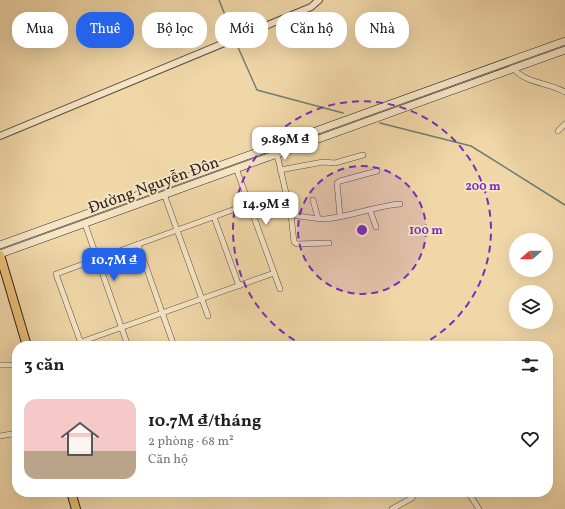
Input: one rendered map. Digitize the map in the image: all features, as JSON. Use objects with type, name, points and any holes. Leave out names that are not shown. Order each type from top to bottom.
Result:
[{"type":"main road","name":"Đường Nguyễn Đôn","points":[[0,245],[565,41]]},
{"type":"main road","name":"Đường Nguyễn Đôn","points":[[0,255],[164,194],[565,50]]},
{"type":"main road","points":[[0,255],[26,341]]},
{"type":"main road","points":[[72,497],[76,509]]},
{"type":"street","points":[[0,136],[312,7],[319,0]]},
{"type":"street","points":[[514,69],[522,76],[551,85],[565,92]]},
{"type":"street","points":[[403,100],[406,108]]},
{"type":"street","points":[[558,130],[565,124]]},
{"type":"street","points":[[275,146],[291,215],[292,233],[295,244],[329,243]]},
{"type":"street","points":[[280,170],[323,162],[335,163],[364,154]]},
{"type":"street","points":[[234,161],[280,290]]},
{"type":"street","points":[[340,216],[338,183],[340,181],[377,171]]},
{"type":"street","points":[[161,187],[208,316]]},
{"type":"street","points":[[313,200],[318,218]]},
{"type":"street","points":[[80,341],[56,274],[249,204]]},
{"type":"street","points":[[291,215],[318,218],[340,216],[370,210],[383,205],[400,204]]},
{"type":"street","points":[[370,210],[376,227]]},
{"type":"street","points":[[82,215],[96,259],[126,341]]},
{"type":"street","points":[[214,217],[239,286]]},
{"type":"street","points":[[138,244],[172,341]]},
{"type":"street","points":[[89,341],[274,273]]},
{"type":"street","points":[[0,365],[12,365]]},
{"type":"street","points":[[0,436],[12,434]]},
{"type":"street","points":[[392,509],[412,497]]},
{"type":"street","points":[[471,497],[479,509]]},
{"type":"waterway","points":[[219,0],[224,12]]},
{"type":"waterway","points":[[238,48],[257,90],[343,113]]},
{"type":"waterway","points":[[380,123],[471,146],[565,205]]}]
